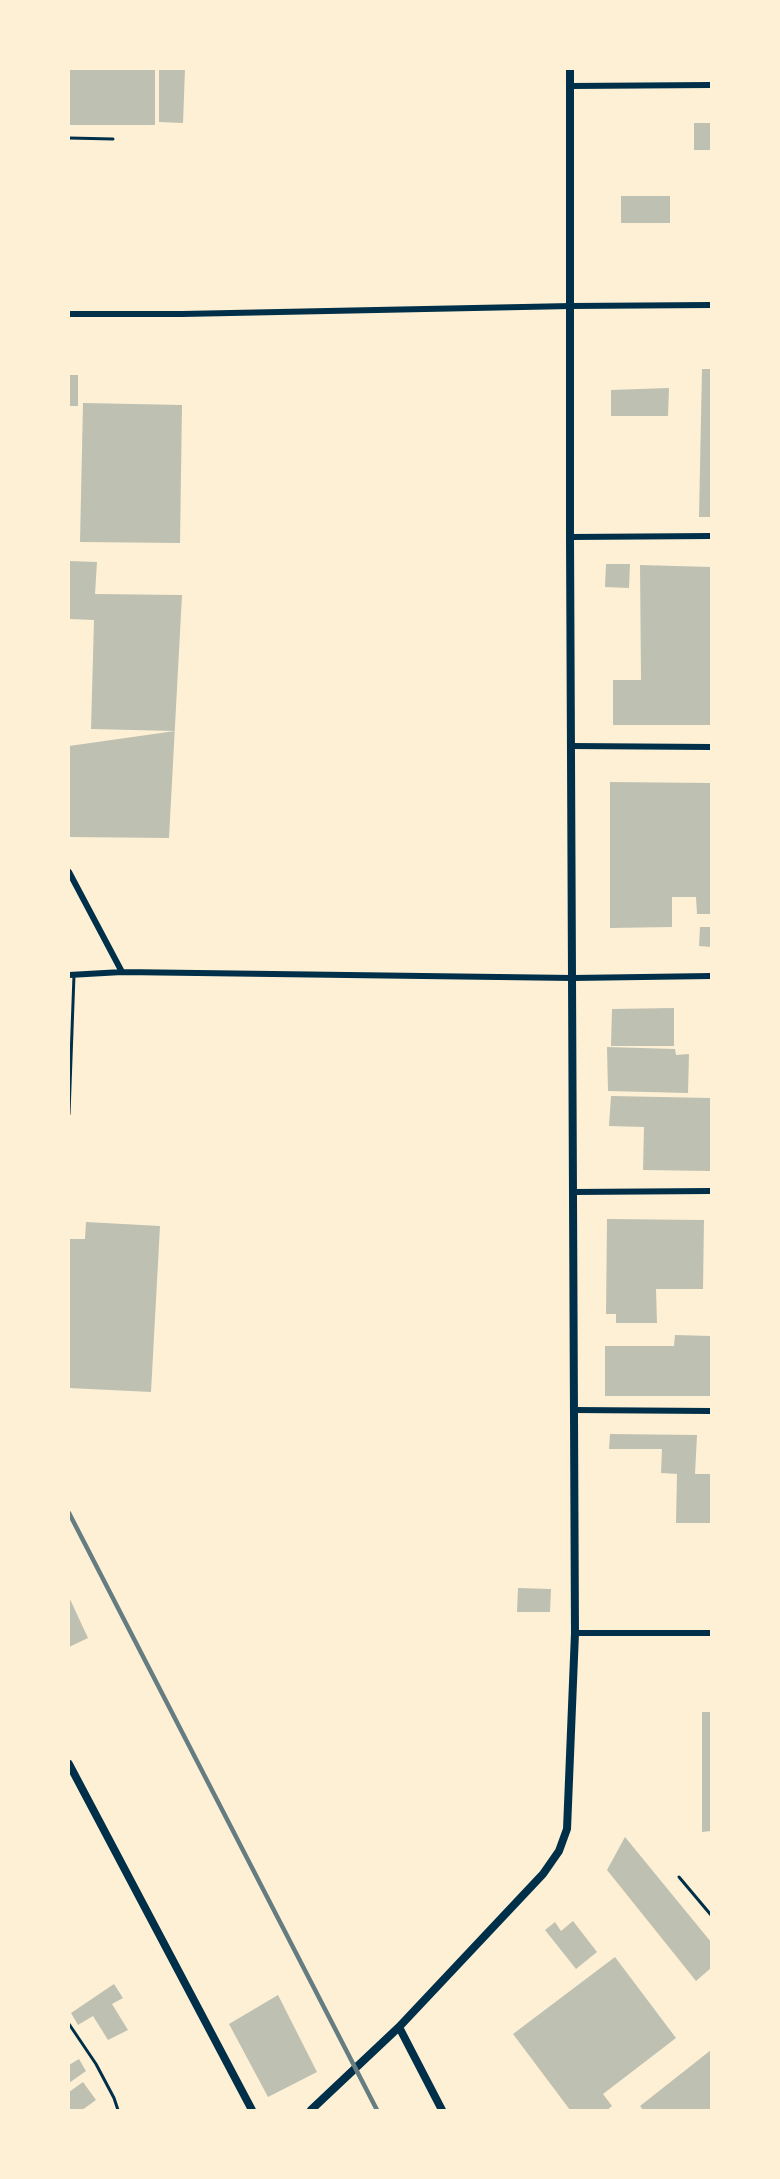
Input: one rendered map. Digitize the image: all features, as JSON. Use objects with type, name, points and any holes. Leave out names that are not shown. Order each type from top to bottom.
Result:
[{"type":"street","points":[[312,2110],[399,2027],[543,1874],[559,1851],[567,1830],[575,1633],[570,69]]},
{"type":"street","points":[[571,86],[711,85]]},
{"type":"street","points":[[69,314],[711,305]]},
{"type":"street","points":[[570,537],[711,536]]},
{"type":"street","points":[[571,746],[711,747]]},
{"type":"street","points":[[69,872],[122,972]]},
{"type":"street","points":[[71,975],[122,972],[573,978],[711,976]]},
{"type":"street","points":[[574,1192],[711,1191]]},
{"type":"street","points":[[574,1410],[711,1411]]},
{"type":"street","points":[[575,1633],[711,1633]]},
{"type":"street","points":[[69,1764],[252,2110]]},
{"type":"street","points":[[399,2027],[442,2110]]},
{"type":"lane","points":[[69,138],[113,140]]},
{"type":"lane","points":[[69,1114],[71,975]]},
{"type":"lane","points":[[679,1877],[711,1915]]},
{"type":"lane","points":[[69,2024],[96,2064],[118,2110]]},
{"type":"building","points":[[69,69],[155,69],[155,125],[69,125]]},
{"type":"building","points":[[159,69],[185,69],[183,123],[159,122]]},
{"type":"building","points":[[694,123],[711,123],[711,150],[694,150]]},
{"type":"building","points":[[621,196],[670,196],[670,223],[621,223]]},
{"type":"building","points":[[702,369],[711,369],[711,517],[699,517]]},
{"type":"building","points":[[69,375],[78,375],[78,406],[69,406]]},
{"type":"building","points":[[669,388],[668,416],[611,416],[611,390]]},
{"type":"building","points":[[83,403],[182,405],[180,543],[80,542]]},
{"type":"building","points":[[69,561],[97,562],[95,594],[182,595],[175,731],[91,729],[94,620],[69,619]]},
{"type":"building","points":[[606,564],[630,564],[629,588],[605,587]]},
{"type":"building","points":[[640,565],[711,567],[711,725],[613,725],[613,680],[641,680]]},
{"type":"building","points":[[175,731],[169,838],[69,837],[69,746]]},
{"type":"building","points":[[610,782],[711,783],[711,914],[697,914],[696,897],[672,897],[672,927],[610,928]]},
{"type":"building","points":[[700,927],[711,927],[711,947],[699,946]]},
{"type":"building","points":[[674,1008],[674,1046],[611,1046],[612,1009]]},
{"type":"building","points":[[607,1047],[675,1049],[676,1055],[689,1054],[688,1093],[608,1091]]},
{"type":"building","points":[[611,1096],[711,1098],[711,1171],[643,1170],[644,1127],[609,1126]]},
{"type":"building","points":[[607,1219],[704,1220],[703,1289],[656,1289],[657,1323],[616,1323],[616,1314],[606,1314]]},
{"type":"building","points":[[86,1222],[160,1226],[151,1392],[69,1388],[69,1239],[85,1239]]},
{"type":"building","points":[[675,1335],[711,1336],[711,1396],[605,1396],[605,1346],[674,1346]]},
{"type":"building","points":[[610,1434],[697,1435],[695,1474],[711,1474],[711,1523],[676,1523],[677,1474],[661,1473],[662,1449],[609,1449]]},
{"type":"building","points":[[518,1588],[551,1589],[550,1612],[517,1612]]},
{"type":"building","points":[[69,1597],[88,1638],[69,1647]]},
{"type":"building","points":[[702,1712],[711,1712],[711,1831],[702,1832]]},
{"type":"building","points":[[625,1837],[711,1942],[711,1968],[696,1981],[607,1870]]},
{"type":"building","points":[[573,1921],[597,1952],[576,1969],[545,1930],[555,1922],[561,1931]]},
{"type":"building","points":[[615,1957],[676,2038],[603,2094],[612,2106],[607,2110],[570,2110],[513,2034]]},
{"type":"building","points":[[114,1984],[123,1998],[112,2004],[128,2030],[108,2040],[93,2016],[78,2025],[71,2013]]},
{"type":"building","points":[[278,1995],[317,2072],[268,2097],[229,2024]]},
{"type":"building","points":[[711,2050],[711,2110],[643,2110],[640,2106]]},
{"type":"building","points":[[79,2059],[86,2071],[69,2083],[69,2065]]},
{"type":"building","points":[[83,2082],[96,2100],[82,2110],[69,2110],[69,2092]]},
{"type":"railway","points":[[69,1513],[377,2110]]}]
